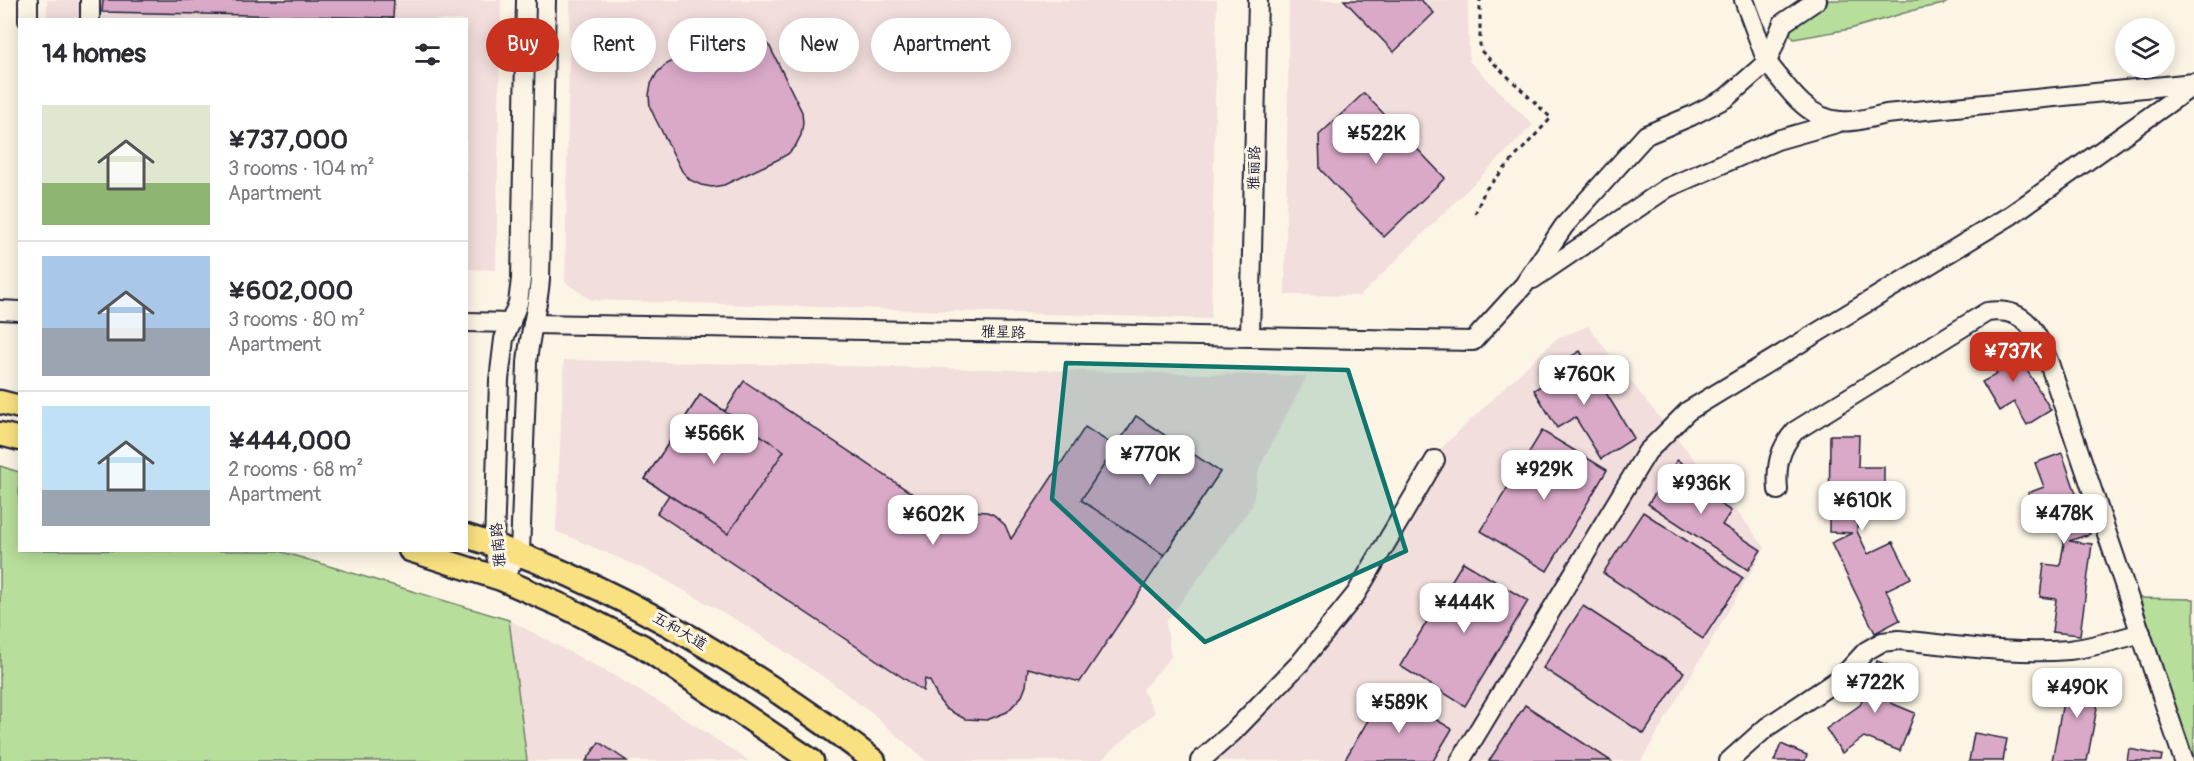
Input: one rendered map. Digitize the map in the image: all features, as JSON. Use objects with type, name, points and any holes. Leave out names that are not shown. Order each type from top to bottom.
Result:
[{"type":"main road","points":[[0,402],[18,406]]},
{"type":"main road","points":[[0,434],[18,438]]},
{"type":"main road","name":"五和大道","points":[[468,537],[520,553],[662,620],[736,664],[842,735],[874,761]]},
{"type":"main road","points":[[416,552],[501,579],[642,646],[812,761]]},
{"type":"street","points":[[28,0],[28,18]]},
{"type":"street","points":[[90,0],[90,18]]},
{"type":"street","name":"雅南路","points":[[501,579],[494,544],[501,358],[504,339],[518,303],[521,279],[526,0]]},
{"type":"street","name":"雅南路","points":[[501,579],[520,553],[527,363],[540,279],[546,0]]},
{"type":"street","name":"雅丽路","points":[[1250,336],[1258,0]]},
{"type":"street","points":[[1744,0],[1767,62],[1797,100],[1818,117],[1842,122]]},
{"type":"street","points":[[1524,285],[1564,226],[1646,135],[1726,98],[1767,62],[1783,23],[1817,0]]},
{"type":"street","points":[[1524,285],[1667,188],[1777,140],[1842,122],[1886,114],[2194,84]]},
{"type":"street","points":[[1460,761],[1647,452],[1688,411],[2011,215],[2194,84]]},
{"type":"street","name":"雅星路","points":[[533,324],[1473,341],[1524,285]]},
{"type":"street","points":[[0,310],[18,311]]},
{"type":"street","points":[[1778,490],[1778,459],[1786,441],[1795,431],[1987,312],[2001,310],[2019,315],[2032,327],[2049,363],[2184,761]]},
{"type":"street","points":[[468,322],[510,323]]},
{"type":"street","points":[[1200,761],[1232,733],[1300,663],[1356,594],[1436,460]]},
{"type":"street","points":[[1729,761],[1767,728],[1842,677],[1866,651],[1882,642],[1899,640],[2032,651],[2069,650],[2102,645],[2141,633]]},
{"type":"path","points":[[1475,214],[1485,190],[1551,118],[1480,50],[1480,0]]},
{"type":"highlighted area","points":[[1066,363],[1348,370],[1406,551],[1205,642],[1052,499]]},
{"type":"shaded area","points":[[47,0],[501,0],[501,18],[486,18],[486,72],[500,72],[496,270],[468,269],[468,18],[47,18]]},
{"type":"shaded area","points":[[570,0],[1217,0],[1211,319],[591,300],[565,282]]},
{"type":"shaded area","points":[[1289,0],[1468,0],[1469,61],[1533,125],[1360,296],[1285,295]]},
{"type":"shaded area","points":[[1588,326],[1765,548],[1641,761],[1194,761],[1334,630],[1414,474],[1556,339]]},
{"type":"shaded area","points":[[564,360],[1307,376],[1259,468],[1252,506],[1166,622],[1171,657],[1142,690],[1155,712],[1100,761],[926,761],[870,712],[831,682],[745,625],[653,573],[556,531]]},
{"type":"shaded area","points":[[509,620],[613,675],[664,705],[749,761],[527,761]]},
{"type":"green space","points":[[1803,0],[1951,0],[1944,4],[1918,9],[1850,29],[1794,39],[1787,31]]},
{"type":"green space","points":[[0,466],[18,472],[18,552],[282,552],[509,620],[527,761],[0,761]]},
{"type":"green space","points":[[2140,598],[2194,599],[2194,761]]},
{"type":"building","points":[[103,0],[394,0],[393,18],[102,12]]},
{"type":"building","points":[[1344,0],[1421,0],[1434,13],[1394,52]]},
{"type":"building","points":[[767,44],[779,65],[779,72],[782,72],[802,112],[801,135],[796,145],[788,154],[724,185],[712,187],[690,180],[682,171],[650,107],[651,84],[668,63],[668,72],[767,72]]},
{"type":"building","points":[[1364,93],[1445,178],[1384,237],[1320,169],[1319,135]]},
{"type":"building","points":[[2007,337],[2051,410],[2027,425],[2014,402],[1999,411],[1982,382],[1997,374],[1983,351]]},
{"type":"building","points":[[1580,351],[1634,438],[1601,459],[1575,417],[1557,428],[1534,390],[1563,372],[1559,364]]},
{"type":"building","points":[[744,381],[953,521],[972,511],[987,512],[1005,525],[1011,539],[1085,427],[1116,447],[1136,416],[1220,472],[1080,682],[1028,668],[1026,686],[1022,696],[1007,712],[987,720],[965,719],[946,709],[930,681],[925,679],[923,691],[657,513],[669,495],[645,479],[700,395],[725,411]]},
{"type":"building","points":[[700,395],[784,451],[728,534],[645,479]]},
{"type":"building","points":[[1136,416],[1220,472],[1164,555],[1081,500]]},
{"type":"building","points":[[1542,431],[1607,470],[1547,571],[1481,531]]},
{"type":"building","points":[[1830,435],[1859,435],[1858,467],[1884,467],[1884,507],[1858,507],[1857,531],[1868,554],[1893,542],[1911,578],[1886,590],[1900,620],[1875,633],[1831,543],[1852,533],[1829,532]]},
{"type":"building","points":[[2062,453],[2090,534],[2069,541],[2092,544],[2080,635],[2052,632],[2056,599],[2040,597],[2044,564],[2060,566],[2064,543],[2055,518],[2039,524],[2028,493],[2044,487],[2035,463]]},
{"type":"building","points":[[1677,460],[1700,475],[1692,486],[1731,511],[1722,525],[1761,550],[1748,570],[1648,504]]},
{"type":"building","points":[[1643,512],[1743,578],[1703,639],[1603,573]]},
{"type":"building","points":[[1463,562],[1528,601],[1465,706],[1400,666]]},
{"type":"building","points":[[1583,606],[1684,672],[1644,734],[1543,668]]},
{"type":"building","points":[[1877,661],[1903,671],[1891,703],[1915,713],[1900,751],[1864,737],[1842,753],[1826,729],[1860,705]]},
{"type":"building","points":[[2068,675],[2102,681],[2087,761],[2052,761]]},
{"type":"building","points":[[1386,690],[1452,729],[1433,761],[1344,761]]},
{"type":"building","points":[[1525,705],[1611,761],[1489,761]]},
{"type":"building","points":[[1974,733],[2007,739],[2003,761],[1969,761]]},
{"type":"building","points":[[599,742],[627,761],[586,761]]},
{"type":"building","points":[[1781,744],[1807,755],[1805,761],[1774,761]]},
{"type":"building","points":[[2129,749],[2162,755],[2161,761],[2127,761]]}]
